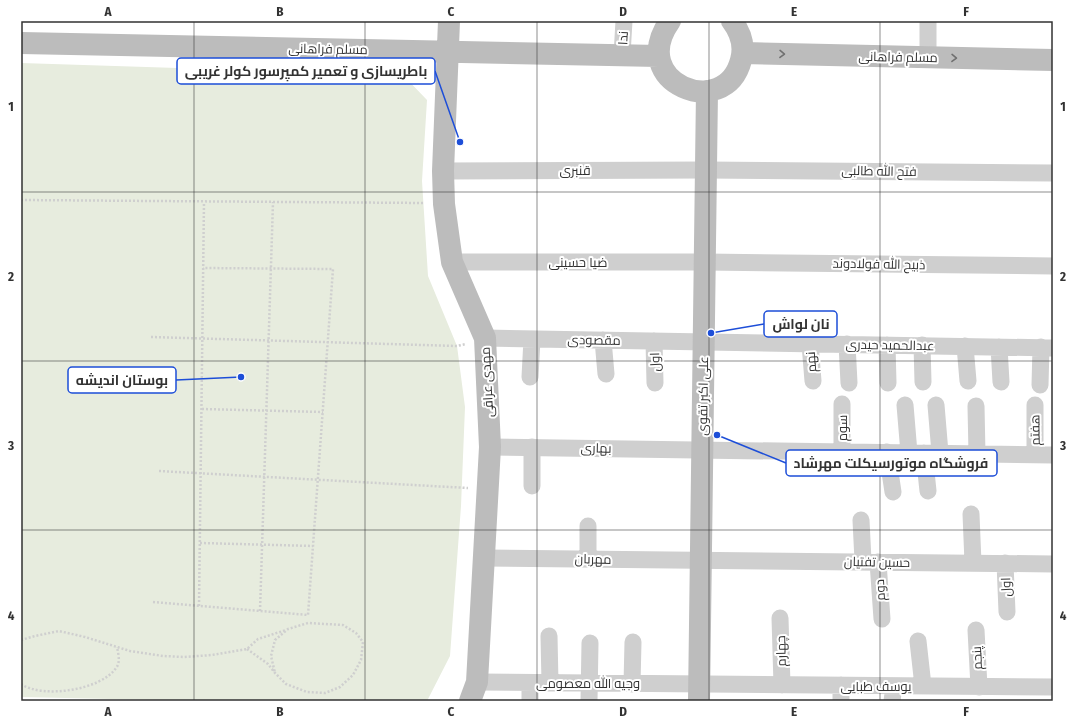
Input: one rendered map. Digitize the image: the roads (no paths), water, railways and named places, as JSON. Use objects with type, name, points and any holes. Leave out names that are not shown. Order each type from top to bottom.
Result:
[{"type":"main road","name":"مهدی عراقی","points":[[449,21],[443,171],[444,204],[452,262],[485,338],[490,447],[484,558],[474,692]]},
{"type":"main road","points":[[670,21],[663,31],[659,43],[659,56],[663,69],[671,79],[681,87],[694,91],[707,91],[720,87],[732,79],[739,67],[743,54],[742,40],[738,28],[732,21]]},
{"type":"main road","name":"مسلم فراهانی","points":[[21,43],[659,56]]},
{"type":"main road","name":"مسلم فراهانی","points":[[743,54],[1053,60]]},
{"type":"main road","name":"علی اکبر تقوی","points":[[699,693],[707,91]]},
{"type":"street","name":"ندا","points":[[622,55],[624,21]]},
{"type":"street","points":[[928,21],[928,58]]},
{"type":"street","name":"قنبری","points":[[443,171],[706,170]]},
{"type":"street","name":"فتح الله طالبی","points":[[706,170],[1053,173]]},
{"type":"street","name":"ضیا حسینی","points":[[452,262],[705,262]]},
{"type":"street","name":"ذبیح الله فولادوند","points":[[705,262],[1053,266]]},
{"type":"street","name":"مقصودی","points":[[485,338],[704,342]]},
{"type":"street","points":[[530,377],[532,339]]},
{"type":"street","points":[[603,340],[606,374]]},
{"type":"street","name":"اول","points":[[654,341],[655,383]]},
{"type":"street","name":"عبدالحمید حیدری","points":[[704,342],[1047,347]]},
{"type":"street","name":"نهم","points":[[810,344],[813,381]]},
{"type":"street","points":[[847,344],[849,383]]},
{"type":"street","points":[[887,345],[888,383]]},
{"type":"street","points":[[922,345],[924,382]]},
{"type":"street","points":[[965,346],[968,382]]},
{"type":"street","points":[[999,347],[1001,382]]},
{"type":"street","points":[[1040,385],[1047,347]]},
{"type":"street","name":"سوم","points":[[842,404],[842,452]]},
{"type":"street","points":[[905,405],[924,453],[928,491]]},
{"type":"street","points":[[924,453],[936,405]]},
{"type":"street","name":"هفتم","points":[[1035,405],[1035,454]]},
{"type":"street","points":[[976,406],[977,454]]},
{"type":"street","name":"بهاری","points":[[490,447],[1053,455]]},
{"type":"street","points":[[532,447],[532,486]]},
{"type":"street","points":[[887,452],[893,492]]},
{"type":"street","points":[[971,514],[973,563]]},
{"type":"street","points":[[860,520],[871,562]]},
{"type":"street","points":[[588,526],[588,559]]},
{"type":"street","name":"مهربان","points":[[484,558],[701,560]]},
{"type":"street","name":"حسین تفتیان","points":[[701,560],[1053,564]]},
{"type":"street","name":"دوم","points":[[871,562],[882,619]]},
{"type":"street","name":"اول","points":[[1005,563],[1007,612]]},
{"type":"street","name":"چهارم","points":[[780,618],[782,685]]},
{"type":"street","name":"پنجم","points":[[976,630],[979,686]]},
{"type":"street","points":[[549,636],[550,683]]},
{"type":"street","points":[[918,641],[923,686]]},
{"type":"street","points":[[632,684],[633,642]]},
{"type":"street","points":[[588,701],[590,643]]},
{"type":"street","points":[[530,683],[530,701]]},
{"type":"street","name":"وجیه الله معصومی","points":[[474,692],[530,683],[550,683],[632,684],[699,693]]},
{"type":"street","name":"یوسف طبایی","points":[[699,693],[782,685],[841,693],[893,693],[923,686],[1053,687]]},
{"type":"place","name":"باطریسازی و تعمیر کمپرسور کولر غریبی","points":[[460,142]]},
{"type":"place","name":"نان لواش","points":[[711,333]]},
{"type":"place","name":"بوستان اندیشه","points":[[241,377]]},
{"type":"place","name":"فروشگاه موتورسیکلت مهرشاد","points":[[717,435]]}]
